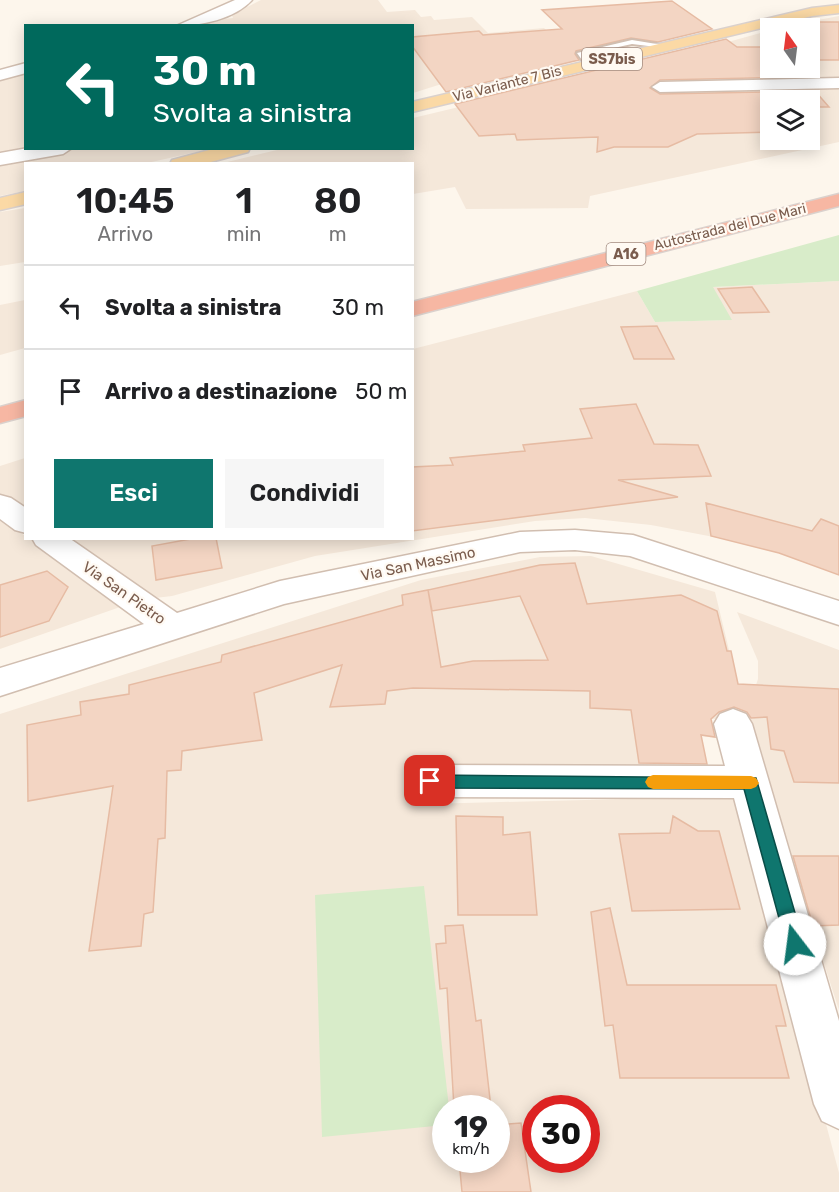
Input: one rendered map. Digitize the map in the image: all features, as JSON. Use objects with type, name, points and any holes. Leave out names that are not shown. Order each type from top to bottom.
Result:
[{"type":"highway","name":"Autostrada dei Due Mari","points":[[414,290],[839,184]]},
{"type":"highway","name":"Autostrada dei Due Mari","points":[[414,308],[839,200]]},
{"type":"highway","points":[[0,395],[24,389]]},
{"type":"highway","points":[[0,415],[24,409]]},
{"type":"main road","name":"SS7bis","points":[[835,0],[839,6]]},
{"type":"main road","name":"Via Variante 7 Bis","points":[[812,12],[835,0]]},
{"type":"main road","name":"Via Variante 7 Bis","points":[[414,107],[839,6]]},
{"type":"main road","points":[[187,162],[233,150]]},
{"type":"main road","points":[[0,204],[24,198]]},
{"type":"street","points":[[188,24],[227,10],[245,0]]},
{"type":"street","points":[[0,75],[24,69]]},
{"type":"street","points":[[660,87],[839,83]]},
{"type":"street","points":[[0,159],[52,150]]},
{"type":"street","points":[[0,505],[24,522]]},
{"type":"street","name":"Via San Pietro","points":[[50,540],[171,626]]},
{"type":"street","name":"Via San Massimo","points":[[0,682],[280,593],[520,542],[575,540],[633,546],[839,613]]},
{"type":"street","points":[[733,724],[839,1104]]},
{"type":"street","points":[[430,781],[751,782]]},
{"type":"shaded area","points":[[261,0],[378,0],[387,12],[415,10],[421,17],[431,16],[434,20],[472,17],[488,33],[544,28],[563,46],[414,93],[414,24],[201,24],[207,21],[233,18],[232,15]]},
{"type":"shaded area","points":[[839,16],[839,142],[820,146],[820,90],[760,90],[760,150],[802,150],[590,196],[588,208],[466,209],[455,187],[414,194],[414,162],[227,162],[277,150],[414,150],[414,118],[760,33],[760,78],[820,78],[820,20]]},
{"type":"shaded area","points":[[24,71],[24,150],[206,150],[152,162],[24,162],[24,191],[0,196],[0,77]]},
{"type":"shaded area","points":[[24,208],[24,262],[0,266],[0,212]]},
{"type":"shaded area","points":[[839,281],[839,575],[779,553],[719,538],[651,525],[585,518],[535,521],[315,556],[172,596],[155,598],[67,540],[414,540],[414,349],[637,291],[655,322],[731,320],[712,287]]},
{"type":"shaded area","points":[[24,300],[24,348],[0,355],[0,305]]},
{"type":"shaded area","points":[[24,458],[24,513],[0,496],[0,466]]},
{"type":"shaded area","points":[[0,517],[24,535],[24,540],[31,540],[123,606],[0,649]]},
{"type":"shaded area","points":[[591,556],[715,592],[737,683],[717,683],[731,718],[711,719],[716,738],[701,736],[707,764],[422,767],[427,804],[739,796],[839,1173],[839,1192],[0,1192],[0,714],[421,580],[540,557]]},
{"type":"shaded area","points":[[737,612],[839,650],[839,1010],[789,856],[747,711],[758,679],[758,661]]},
{"type":"green space","points":[[839,235],[839,281],[713,287],[732,320],[655,322],[637,291]]},
{"type":"green space","points":[[424,886],[448,1095],[432,1095],[432,1126],[322,1137],[315,895]]},
{"type":"building","points":[[672,1],[712,29],[658,42],[631,38],[576,51],[575,54],[579,60],[446,92],[414,49],[414,37],[479,31],[483,35],[562,29],[542,10]]},
{"type":"building","points":[[820,22],[839,22],[839,60],[820,60]]},
{"type":"building","points":[[726,39],[737,47],[760,47],[760,78],[660,80],[650,88],[660,94],[760,92],[760,132],[697,134],[668,147],[614,147],[597,152],[598,137],[517,140],[515,134],[479,136],[455,104]]},
{"type":"building","points":[[820,97],[829,107],[820,107]]},
{"type":"building","points":[[752,287],[769,312],[733,313],[718,289]]},
{"type":"building","points":[[657,326],[674,359],[634,359],[621,327]]},
{"type":"building","points":[[636,404],[654,444],[698,445],[711,476],[618,480],[678,497],[414,531],[414,467],[453,465],[450,458],[525,451],[523,445],[592,438],[580,409]]},
{"type":"building","points":[[706,503],[812,531],[821,519],[839,526],[839,575],[779,553],[711,536]]},
{"type":"building","points":[[185,540],[216,540],[222,568],[156,580],[152,546]]},
{"type":"building","points":[[575,563],[587,604],[681,595],[717,611],[727,651],[731,651],[738,684],[839,689],[839,783],[794,782],[784,751],[771,749],[767,717],[751,718],[747,712],[734,707],[719,712],[711,719],[715,737],[701,735],[707,764],[639,763],[631,710],[590,708],[590,691],[413,688],[387,691],[385,704],[330,707],[342,665],[254,693],[262,740],[182,751],[181,770],[167,771],[165,838],[158,839],[153,912],[144,914],[141,946],[89,951],[113,786],[28,801],[27,725],[81,715],[80,702],[129,694],[129,685],[221,662],[222,655],[403,605],[402,595],[540,565]],"holes":[[[428,590],[432,611],[520,596],[548,660],[473,661],[441,667]]]},
{"type":"building","points":[[47,571],[68,587],[49,621],[0,637],[0,585]]},
{"type":"building","points":[[456,816],[503,817],[503,835],[530,832],[537,915],[458,915]]},
{"type":"building","points":[[673,816],[698,831],[719,831],[740,909],[632,911],[619,834],[670,833]]},
{"type":"building","points":[[793,856],[839,856],[839,925],[813,926]]},
{"type":"building","points":[[610,908],[627,985],[776,985],[786,1026],[776,1026],[789,1078],[620,1078],[613,1025],[605,1026],[591,912]]},
{"type":"building","points":[[463,925],[476,1021],[481,1020],[490,1095],[453,1095],[447,988],[440,989],[436,944],[446,943],[445,926]]},
{"type":"building","points":[[521,1123],[522,1173],[528,1173],[531,1192],[462,1192],[460,1173],[510,1173],[510,1124]]},
{"type":"slow traffic","points":[[653,782],[751,783]]},
{"type":"route","points":[[430,781],[751,782],[795,944]]}]
